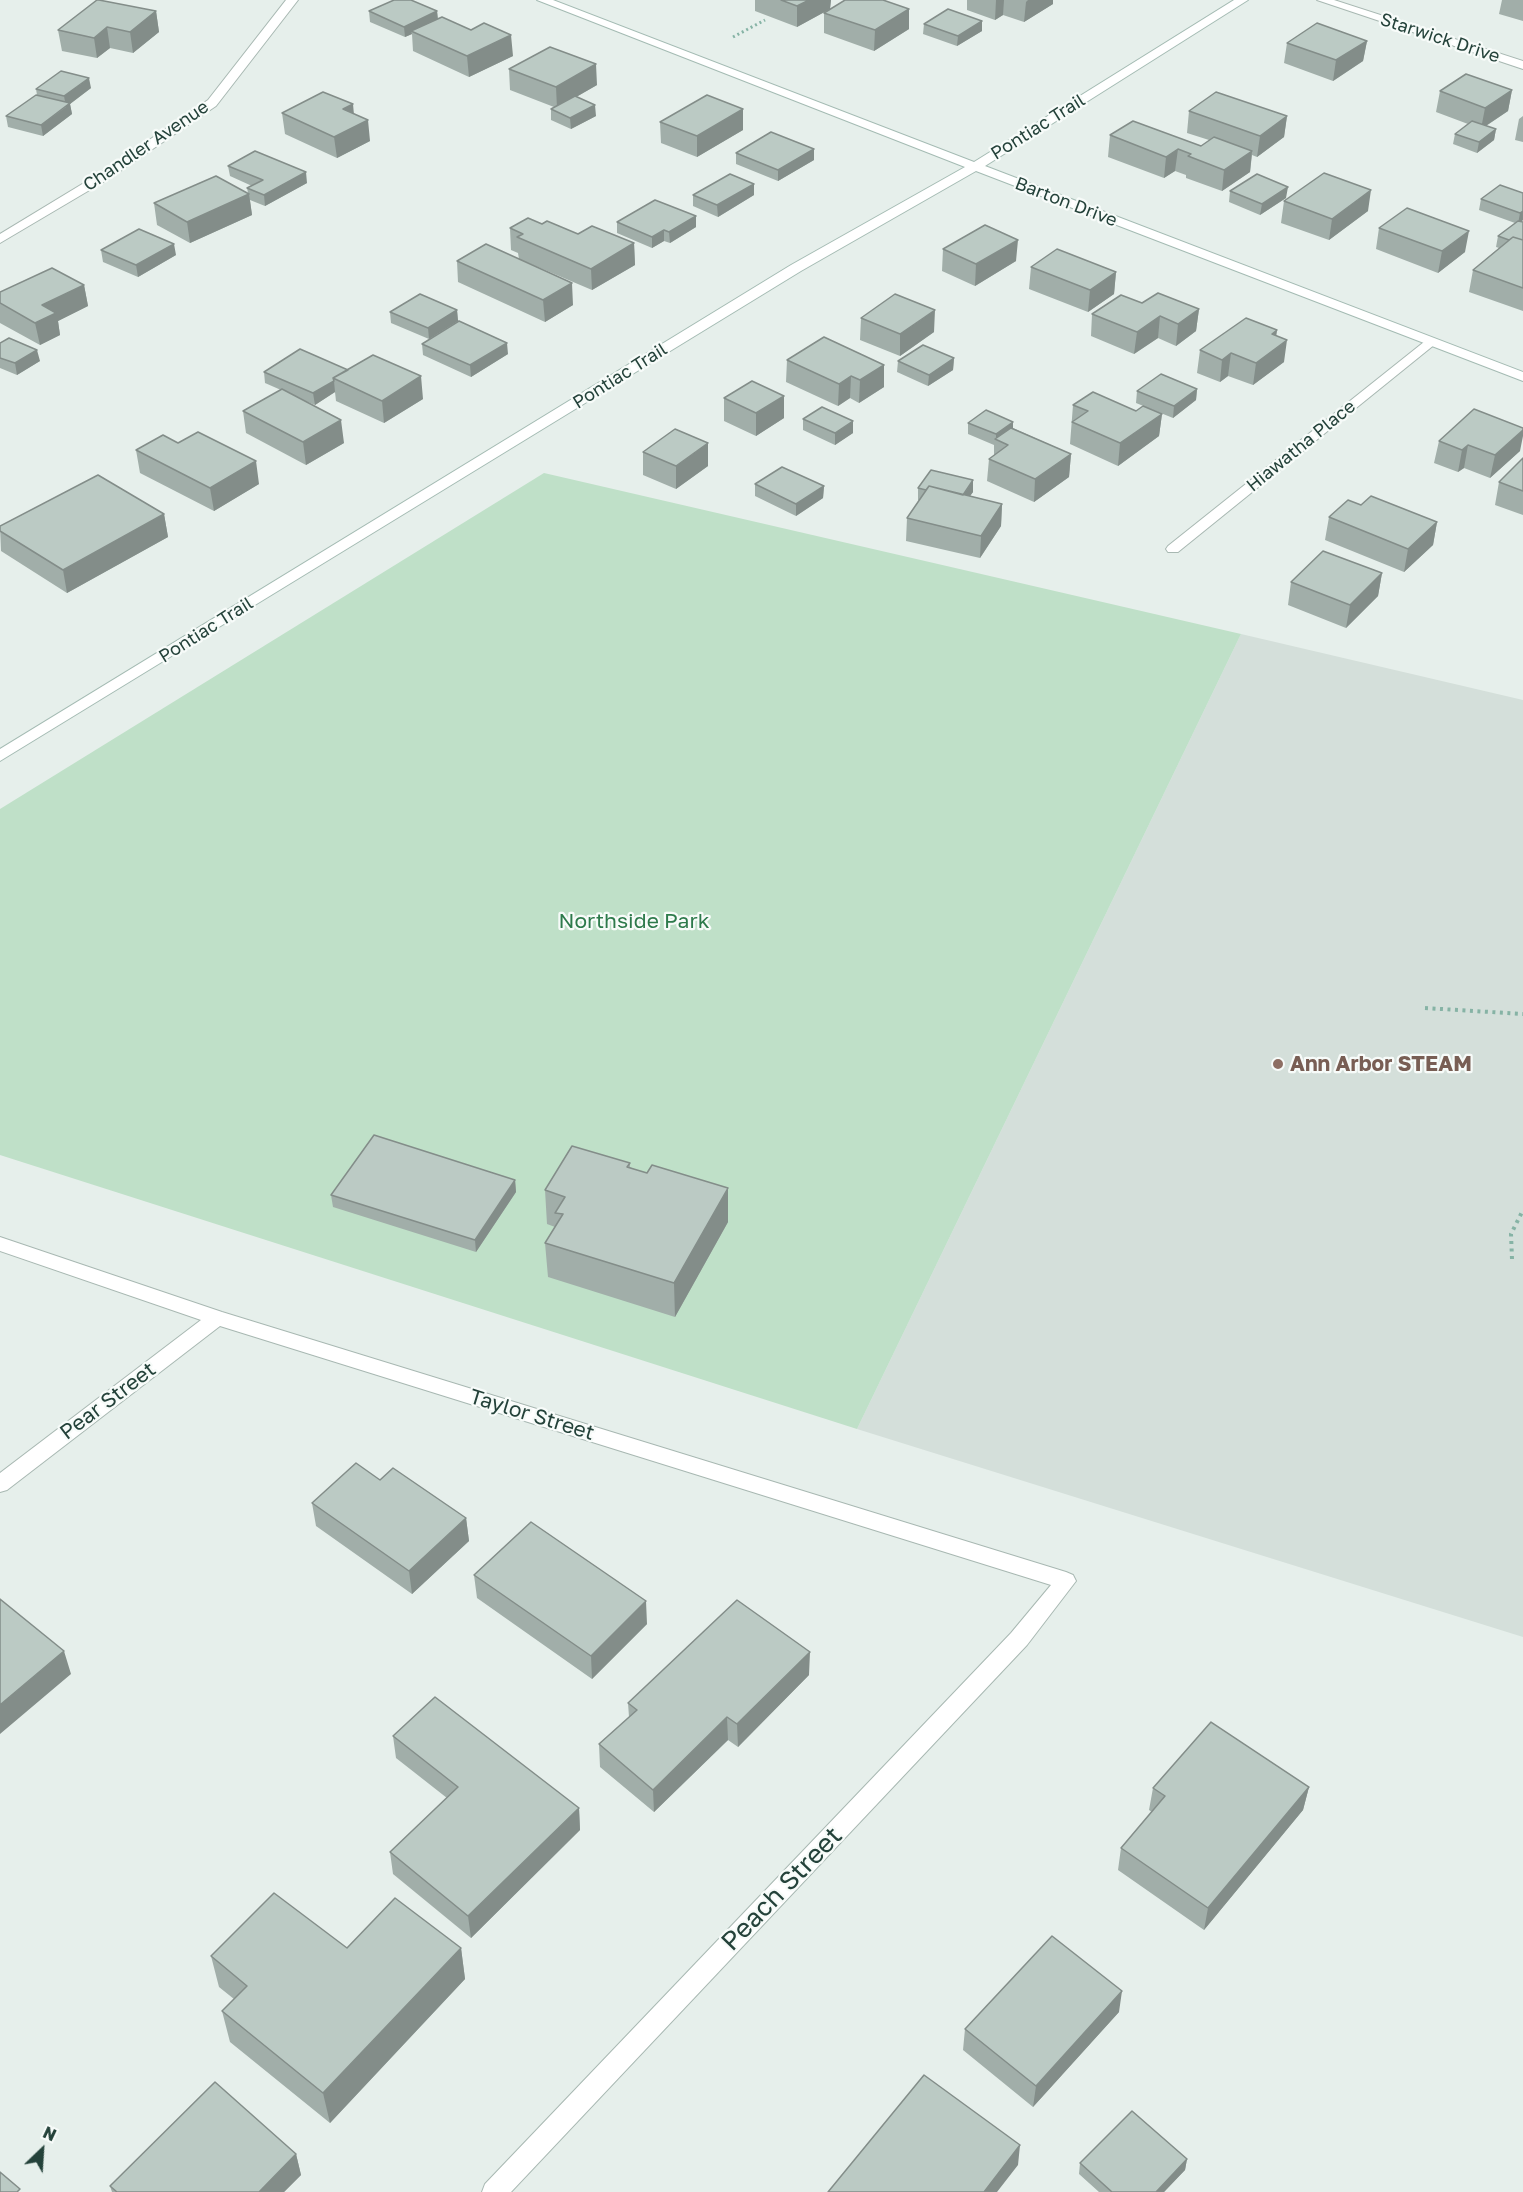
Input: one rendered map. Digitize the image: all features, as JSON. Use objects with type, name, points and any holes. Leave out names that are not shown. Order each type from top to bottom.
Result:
[{"type":"main road","name":"Chandler Avenue","points":[[0,239],[106,175],[212,103],[292,0]]},
{"type":"main road","name":"Barton Drive","points":[[543,0],[1523,377]]},
{"type":"main road","name":"Pontiac Trail","points":[[0,756],[796,268],[976,166],[1242,0]]},
{"type":"main road","name":"Starwick Drive","points":[[1323,0],[1523,65]]},
{"type":"main road","name":"Hiawatha Place","points":[[1173,549],[1429,342]]},
{"type":"main road","name":"Taylor Street","points":[[0,1244],[217,1318],[1066,1581]]},
{"type":"main road","name":"Pear Street","points":[[0,1484],[217,1318]]},
{"type":"main road","name":"Peach Street","points":[[494,2192],[1019,1639],[1066,1581]]},
{"type":"path","points":[[730,39],[765,20]]},
{"type":"path","points":[[1425,1008],[1523,1014]]},
{"type":"path","points":[[1512,1259],[1511,1234],[1523,1210]]},
{"type":"shaded area","name":"Ann Arbor STEAM","points":[[1241,634],[1523,700],[1523,1637],[857,1429]]},
{"type":"green space","name":"Northside Park","points":[[544,473],[1241,634],[857,1429],[0,1155],[0,809]]},
{"type":"building","points":[[97,0],[156,11],[130,32],[107,27],[94,38],[58,30]]},
{"type":"building","points":[[394,0],[411,0],[437,11],[404,27],[369,11]]},
{"type":"building","points":[[781,0],[809,0],[797,6]]},
{"type":"building","points":[[845,0],[883,0],[909,9],[875,30],[824,13]]},
{"type":"building","points":[[948,9],[982,21],[958,36],[924,24]]},
{"type":"building","points":[[442,17],[471,30],[484,23],[511,35],[467,56],[411,31]]},
{"type":"building","points":[[1317,23],[1367,41],[1336,60],[1287,43]]},
{"type":"building","points":[[550,47],[596,64],[556,87],[509,69]]},
{"type":"building","points":[[61,71],[89,78],[64,96],[36,89]]},
{"type":"building","points":[[1466,74],[1512,90],[1485,108],[1440,91]]},
{"type":"building","points":[[323,92],[353,104],[343,109],[368,120],[334,137],[282,113]]},
{"type":"building","points":[[1216,92],[1287,116],[1260,136],[1189,111]]},
{"type":"building","points":[[36,95],[70,103],[41,125],[6,116]]},
{"type":"building","points":[[707,95],[743,109],[697,136],[660,122]]},
{"type":"building","points":[[575,96],[595,105],[570,118],[551,109]]},
{"type":"building","points":[[1133,121],[1201,146],[1214,137],[1252,151],[1224,170],[1188,156],[1191,154],[1178,149],[1166,157],[1110,135]]},
{"type":"building","points":[[1472,121],[1496,129],[1479,142],[1455,134]]},
{"type":"building","points":[[771,132],[814,149],[778,170],[736,153]]},
{"type":"building","points":[[255,151],[306,172],[264,195],[247,188],[263,180],[228,166]]},
{"type":"building","points":[[1324,173],[1371,190],[1332,219],[1284,201]]},
{"type":"building","points":[[730,174],[754,184],[717,205],[693,195]]},
{"type":"building","points":[[1257,174],[1288,187],[1262,204],[1230,191]]},
{"type":"building","points":[[216,176],[249,194],[187,222],[154,203]]},
{"type":"building","points":[[1500,185],[1523,193],[1523,211],[1520,213],[1481,199]]},
{"type":"building","points":[[655,200],[696,216],[669,232],[664,230],[652,237],[617,222]]},
{"type":"building","points":[[1407,208],[1469,231],[1442,251],[1379,228]]},
{"type":"building","points":[[528,218],[542,224],[547,221],[578,234],[592,226],[634,243],[591,269],[517,237],[523,234],[510,228]]},
{"type":"building","points":[[1518,221],[1523,222],[1523,240],[1513,237],[1509,240],[1498,236]]},
{"type":"building","points":[[985,225],[1018,240],[976,264],[943,249]]},
{"type":"building","points":[[139,229],[174,244],[136,265],[101,250]]},
{"type":"building","points":[[1513,237],[1523,240],[1523,288],[1473,270]]},
{"type":"building","points":[[486,244],[572,283],[543,300],[457,261]]},
{"type":"building","points":[[1057,249],[1116,272],[1090,290],[1031,267]]},
{"type":"building","points":[[52,268],[84,285],[42,305],[56,313],[35,323],[0,303],[0,292]]},
{"type":"building","points":[[1158,293],[1199,309],[1178,324],[1160,316],[1137,332],[1092,314],[1121,295],[1142,303]]},
{"type":"building","points":[[420,294],[457,310],[428,328],[390,312]]},
{"type":"building","points":[[895,294],[935,310],[900,334],[861,318]]},
{"type":"building","points":[[1246,318],[1277,330],[1272,334],[1287,340],[1256,363],[1231,353],[1222,360],[1200,350]]},
{"type":"building","points":[[459,321],[507,343],[470,365],[422,344]]},
{"type":"building","points":[[824,337],[884,365],[860,380],[851,376],[839,384],[787,360]]},
{"type":"building","points":[[9,338],[37,350],[15,363],[0,358],[0,343]]},
{"type":"building","points":[[923,345],[954,358],[929,375],[898,361]]},
{"type":"building","points":[[300,349],[348,370],[313,393],[264,372]]},
{"type":"building","points":[[373,355],[421,376],[382,401],[333,378]]},
{"type":"building","points":[[1161,374],[1197,389],[1174,406],[1137,391]]},
{"type":"building","points":[[752,381],[784,396],[756,413],[724,398]]},
{"type":"building","points":[[282,389],[341,420],[303,442],[243,411]]},
{"type":"building","points":[[1093,392],[1136,411],[1143,406],[1162,414],[1120,443],[1072,422],[1088,411],[1073,405]]},
{"type":"building","points":[[822,407],[853,421],[835,433],[803,419]]},
{"type":"building","points":[[1474,409],[1523,428],[1523,430],[1495,455],[1468,445],[1462,450],[1439,441]]},
{"type":"building","points":[[986,410],[1013,422],[996,434],[968,423]]},
{"type":"building","points":[[1011,428],[1071,454],[1035,479],[989,459],[1008,445],[995,439]]},
{"type":"building","points":[[675,429],[708,443],[676,466],[643,452]]},
{"type":"building","points":[[198,432],[256,461],[210,488],[136,450],[163,435],[178,443]]},
{"type":"building","points":[[1523,458],[1523,491],[1499,482]]},
{"type":"building","points":[[782,467],[824,486],[796,504],[755,484]]},
{"type":"building","points":[[931,470],[973,480],[963,495],[929,486],[926,490],[918,488]]},
{"type":"building","points":[[98,475],[164,514],[63,570],[0,531],[0,526]]},
{"type":"building","points":[[929,486],[1002,504],[981,536],[907,518]]},
{"type":"building","points":[[1371,496],[1437,522],[1408,549],[1329,517],[1348,500],[1361,505]]},
{"type":"building","points":[[1323,551],[1382,573],[1350,605],[1291,582]]},
{"type":"building","points":[[374,1135],[515,1180],[475,1240],[331,1195]]},
{"type":"building","points":[[572,1146],[630,1163],[627,1167],[647,1173],[652,1165],[728,1188],[674,1283],[545,1243],[563,1214],[555,1213],[565,1197],[545,1190]]},
{"type":"building","points":[[356,1463],[380,1480],[393,1468],[466,1518],[409,1571],[312,1503]]},
{"type":"building","points":[[531,1522],[646,1601],[591,1656],[474,1575]]},
{"type":"building","points":[[0,1599],[64,1651],[0,1705]]},
{"type":"building","points":[[737,1600],[810,1652],[737,1724],[727,1717],[653,1790],[599,1744],[637,1710],[628,1703]]},
{"type":"building","points":[[435,1697],[579,1808],[468,1916],[390,1852],[458,1787],[393,1736]]},
{"type":"building","points":[[1211,1722],[1309,1787],[1208,1908],[1121,1848],[1165,1796],[1153,1788]]},
{"type":"building","points":[[274,1893],[347,1948],[395,1898],[461,1948],[323,2093],[222,2011],[247,1986],[211,1956]]},
{"type":"building","points":[[1052,1936],[1122,1991],[1036,2086],[965,2029]]},
{"type":"building","points":[[924,2075],[1020,2145],[984,2192],[828,2192]]},
{"type":"building","points":[[215,2082],[296,2154],[259,2192],[117,2192],[110,2186]]},
{"type":"building","points":[[1132,2111],[1187,2159],[1156,2192],[1112,2192],[1080,2163]]},
{"type":"building","points":[[0,2172],[20,2189],[17,2192],[0,2192]]},
{"type":"place","name":"Ann Arbor STEAM","points":[[1278,1064]]}]
